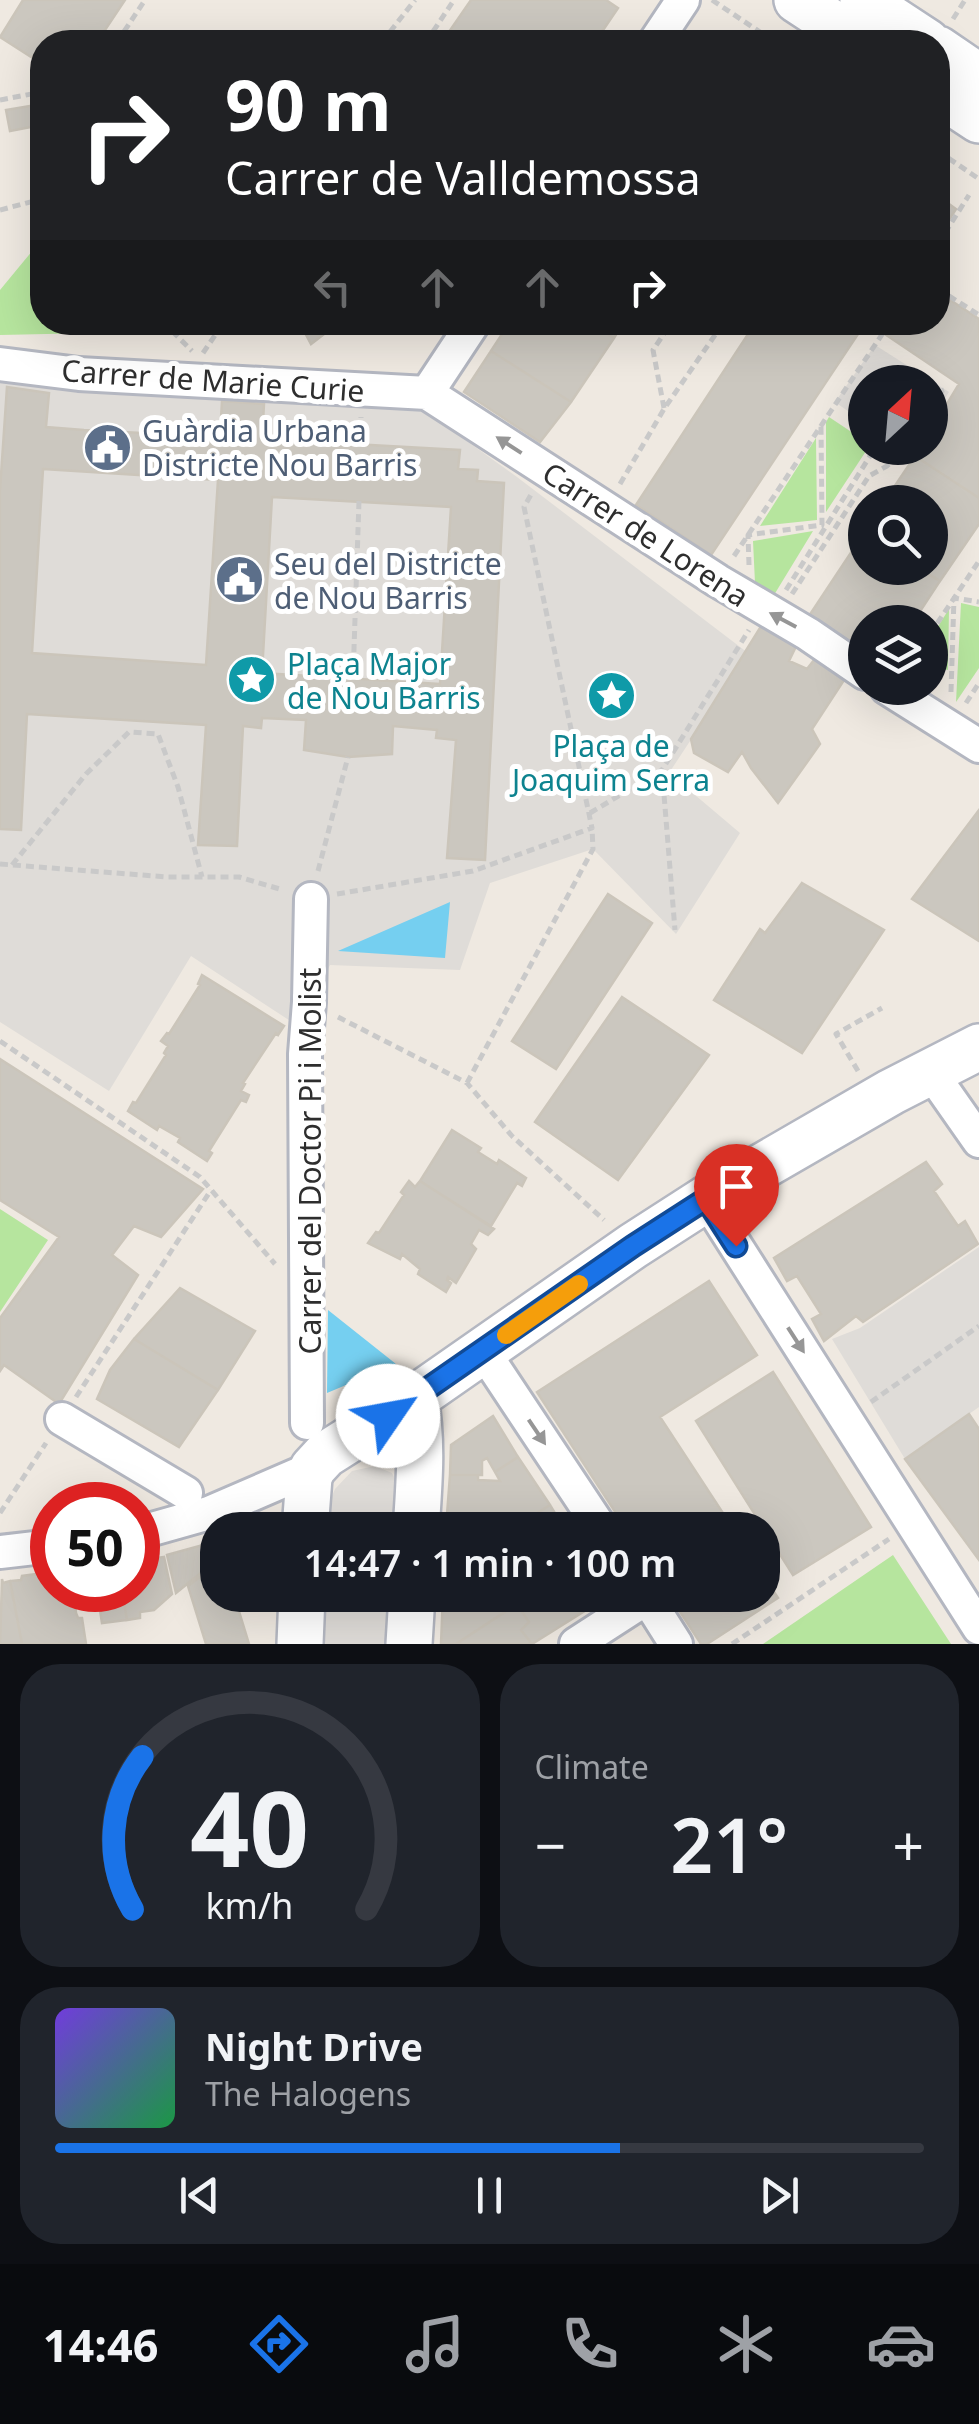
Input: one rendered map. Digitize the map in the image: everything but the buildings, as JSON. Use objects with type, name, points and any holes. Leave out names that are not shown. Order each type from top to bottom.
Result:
[{"type":"main road","points":[[796,0],[842,30]]},
{"type":"main road","points":[[863,0],[923,30]]},
{"type":"main road","points":[[950,49],[979,77]]},
{"type":"main road","points":[[950,101],[979,120]]},
{"type":"main road","points":[[307,1512],[312,1468],[325,1455],[706,1199],[930,1070],[979,1047]]},
{"type":"main road","points":[[415,1398],[420,1424],[417,1512]]},
{"type":"main road","points":[[300,1644],[301,1612]]},
{"type":"main road","points":[[409,1644],[411,1612]]},
{"type":"street","points":[[663,30],[684,0]]},
{"type":"street","points":[[427,392],[465,335]]},
{"type":"street","name":"Carrer de Marie Curie","points":[[0,364],[79,374],[427,392]]},
{"type":"street","name":"Carrer de Lorena","points":[[427,392],[848,661]]},
{"type":"street","points":[[914,705],[979,746]]},
{"type":"street","name":"Carrer del Doctor Pi i Molist","points":[[307,1424],[305,1054],[311,898]]},
{"type":"street","points":[[930,1070],[979,1140]]},
{"type":"street","points":[[706,1199],[979,1628]]},
{"type":"street","points":[[482,1351],[590,1512]]},
{"type":"street","points":[[62,1419],[186,1492]]},
{"type":"street","points":[[160,1527],[209,1513],[312,1468]]},
{"type":"street","points":[[0,1552],[30,1549]]},
{"type":"street","points":[[576,1644],[623,1612]]},
{"type":"street","points":[[656,1612],[676,1644]]},
{"type":"path","points":[[127,30],[145,0]]},
{"type":"path","points":[[391,30],[414,0]]},
{"type":"path","points":[[434,30],[454,0]]},
{"type":"path","points":[[712,0],[757,30]]},
{"type":"path","points":[[944,30],[965,0]]},
{"type":"path","points":[[0,100],[30,94]]},
{"type":"path","points":[[950,159],[979,179]]},
{"type":"path","points":[[950,225],[969,196]]},
{"type":"path","points":[[0,210],[30,203]]},
{"type":"path","points":[[950,297],[979,315]]},
{"type":"path","points":[[176,335],[200,358],[215,335]]},
{"type":"path","points":[[664,335],[654,350],[664,409]]},
{"type":"path","points":[[615,492],[664,409],[715,335]]},
{"type":"path","points":[[732,559],[881,335]]},
{"type":"path","points":[[360,444],[361,403]]},
{"type":"path","points":[[822,423],[824,525]]},
{"type":"path","points":[[786,589],[864,465]]},
{"type":"path","points":[[782,609],[870,476],[888,465]]},
{"type":"path","points":[[466,1082],[593,849],[590,813],[524,507],[536,486]]},
{"type":"path","points":[[353,678],[358,501]]},
{"type":"path","points":[[748,534],[824,525]]},
{"type":"path","points":[[748,534],[749,570]]},
{"type":"path","points":[[948,607],[979,561]]},
{"type":"path","points":[[954,598],[979,602]]},
{"type":"path","points":[[950,702],[954,598]]},
{"type":"path","points":[[590,813],[662,770],[751,626]]},
{"type":"path","points":[[12,865],[86,774],[129,732],[158,734],[178,787],[202,877]]},
{"type":"path","points":[[311,898],[348,756]]},
{"type":"path","points":[[662,770],[674,930]]},
{"type":"path","points":[[0,864],[167,878],[239,877],[311,898],[473,871],[592,828]]},
{"type":"path","points":[[309,1002],[466,1082],[512,1136],[604,1220]]},
{"type":"path","points":[[858,1071],[836,1034],[882,1008]]},
{"type":"path","points":[[0,1041],[200,1177],[272,1261],[306,1314]]},
{"type":"path","points":[[0,1513],[211,1190]]},
{"type":"path","points":[[862,1408],[979,1326]]},
{"type":"path","points":[[732,1644],[896,1534]]},
{"type":"green space","points":[[30,254],[30,334],[0,335],[0,290]]},
{"type":"green space","points":[[829,417],[848,430],[848,465],[857,465],[826,512]]},
{"type":"green space","points":[[816,438],[817,520],[760,526]]},
{"type":"green space","points":[[813,531],[774,595],[755,583],[753,541]]},
{"type":"green space","points":[[961,603],[979,607],[979,668],[956,702]]},
{"type":"green space","points":[[0,1209],[48,1240],[0,1312]]},
{"type":"green space","points":[[893,1555],[951,1644],[763,1644]]},
{"type":"shaded area","points":[[875,345],[906,365],[861,365]]},
{"type":"shaded area","name":"Plaça Major de Nou Barris","points":[[0,381],[425,411],[748,653],[669,773],[740,833],[676,934],[593,849],[490,883],[460,970],[330,965],[298,1026],[191,956],[109,1091],[0,1022]]},
{"type":"shaded area","points":[[848,383],[848,411],[835,402]]},
{"type":"shaded area","points":[[979,1247],[979,1407],[905,1459],[832,1339],[860,1328]]},
{"type":"shaded area","points":[[375,1466],[392,1473],[402,1494],[401,1512],[325,1512],[335,1489],[352,1471]]},
{"type":"shaded area","points":[[321,1612],[395,1612],[393,1644],[319,1644]]},
{"type":"water","points":[[450,902],[445,958],[338,951]]},
{"type":"water","points":[[328,1310],[396,1364],[327,1393]]},
{"type":"slow traffic","points":[[506,1335],[579,1284]]},
{"type":"place","name":"Guàrdia Urbana Districte Nou Barris","points":[[107,447]]},
{"type":"place","name":"Seu del Districte de Nou Barris","points":[[239,580]]},
{"type":"place","name":"Plaça Major de Nou Barris","points":[[252,680]]},
{"type":"place","name":"Plaça de Joaquim Serra","points":[[611,696]]},
{"type":"route","points":[[388,1416],[706,1199],[736,1246]]}]
